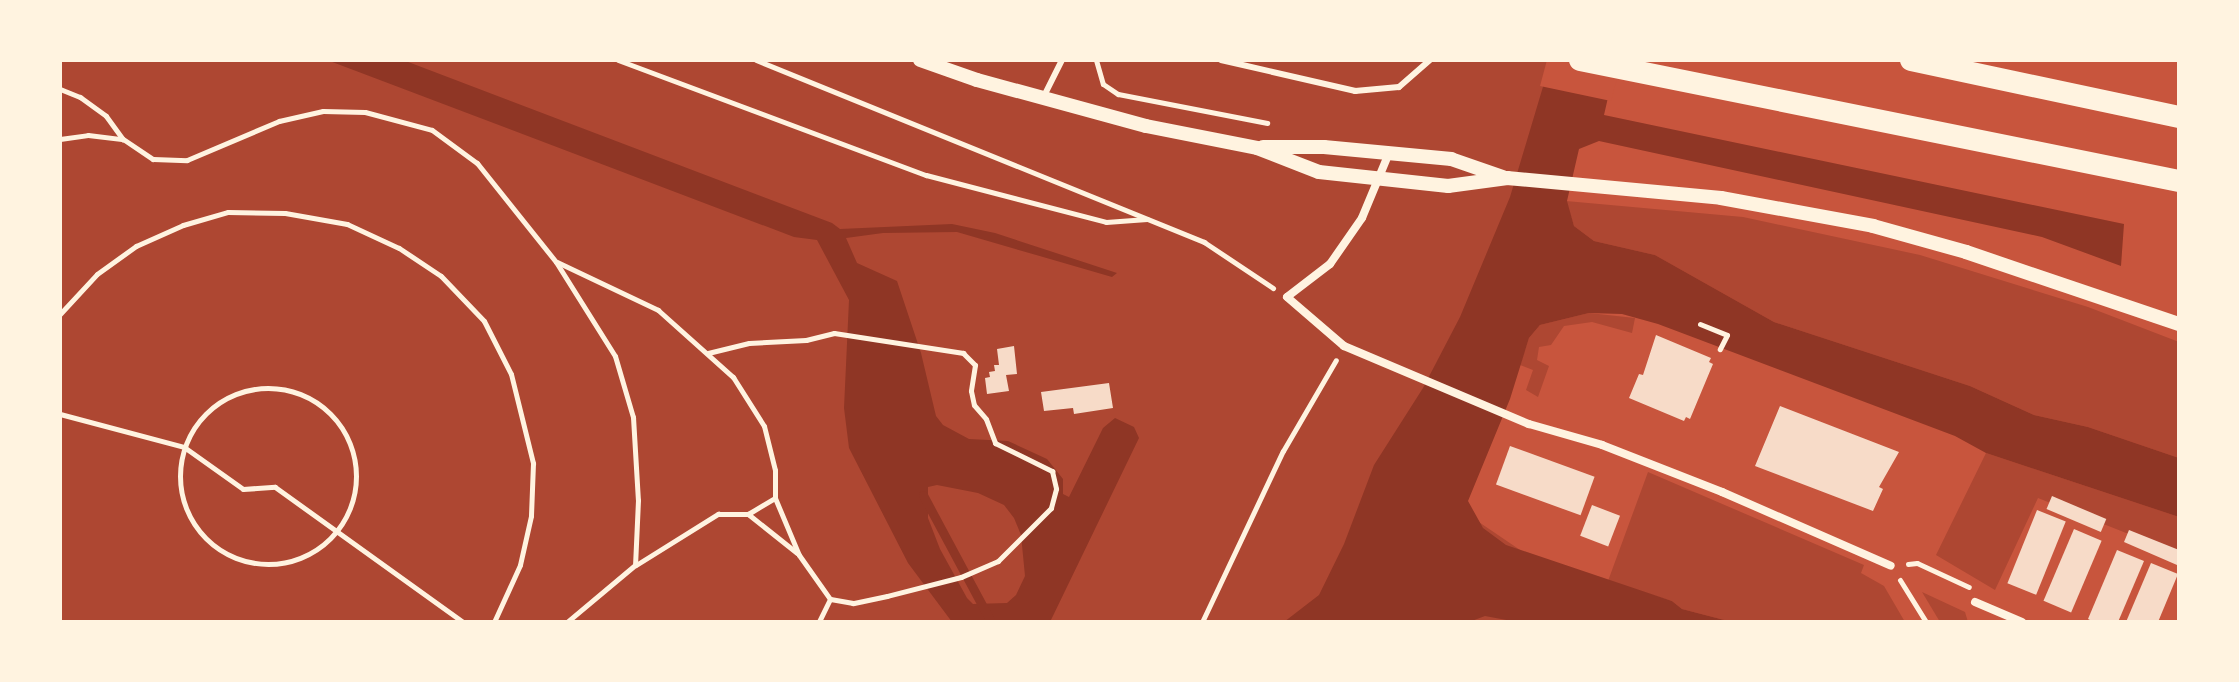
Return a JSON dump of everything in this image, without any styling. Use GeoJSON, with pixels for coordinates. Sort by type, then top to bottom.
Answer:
{"type":"FeatureCollection","features":[{"type":"Feature","properties":{"kind":"highway"},"geometry":{"type":"LineString","coordinates":[[1580,60],[2179,181]]}},
{"type":"Feature","properties":{"kind":"highway"},"geometry":{"type":"LineString","coordinates":[[1911,60],[2179,117]]}},
{"type":"Feature","properties":{"kind":"street"},"geometry":{"type":"LineString","coordinates":[[920,60],[1146,126],[1257,148],[1319,172],[1379,181],[1448,186],[1507,178]]}},
{"type":"Feature","properties":{"kind":"street"},"geometry":{"type":"LineString","coordinates":[[1257,148],[1324,147],[1451,159],[1507,178],[1721,198],[1873,226],[1966,252],[2179,324]]}},
{"type":"Feature","properties":{"kind":"street"},"geometry":{"type":"LineString","coordinates":[[1389,153],[1362,218],[1330,264],[1287,297],[1344,346],[1529,424],[1602,445],[1891,566]]}},
{"type":"Feature","properties":{"kind":"street"},"geometry":{"type":"LineString","coordinates":[[1975,602],[2022,622]]}},
{"type":"Feature","properties":{"kind":"lane"},"geometry":{"type":"LineString","coordinates":[[1043,98],[1062,60]]}},
{"type":"Feature","properties":{"kind":"lane"},"geometry":{"type":"LineString","coordinates":[[1221,60],[1355,91],[1399,87],[1430,60]]}},
{"type":"Feature","properties":{"kind":"path"},"geometry":{"type":"LineString","coordinates":[[618,60],[926,175],[1003,192],[1106,222],[1148,219]]}},
{"type":"Feature","properties":{"kind":"path"},"geometry":{"type":"LineString","coordinates":[[756,60],[1204,242],[1287,297]]}},
{"type":"Feature","properties":{"kind":"path"},"geometry":{"type":"LineString","coordinates":[[1096,60],[1103,84],[1118,94],[1272,124]]}},
{"type":"Feature","properties":{"kind":"path"},"geometry":{"type":"LineString","coordinates":[[60,89],[80,97],[106,116],[123,139],[153,159],[187,160],[279,121],[323,111],[365,112],[432,130],[477,163],[556,262],[615,356],[633,417],[638,500],[635,565]]}},
{"type":"Feature","properties":{"kind":"path"},"geometry":{"type":"LineString","coordinates":[[60,139],[88,135],[123,139]]}},
{"type":"Feature","properties":{"kind":"path"},"geometry":{"type":"LineString","coordinates":[[60,314],[97,274],[136,246],[183,225],[228,212],[285,213],[347,224],[399,248],[441,276],[484,321],[511,374],[533,463],[531,516],[523,553],[494,622]]}},
{"type":"Feature","properties":{"kind":"path"},"geometry":{"type":"LineString","coordinates":[[556,262],[658,310],[733,377],[764,426],[775,470],[775,498],[799,555],[830,599],[853,603],[961,577],[998,561],[1051,508],[1056,489],[1052,471],[1040,462],[1007,452],[995,443],[986,419],[974,405],[971,391],[975,365],[963,353],[834,333],[806,340],[749,343],[708,353]]}},
{"type":"Feature","properties":{"kind":"path"},"geometry":{"type":"LineString","coordinates":[[1700,324],[1727,335],[1720,349]]}},
{"type":"Feature","properties":{"kind":"path"},"geometry":{"type":"LineString","coordinates":[[1202,622],[1283,451],[1344,346]]}},
{"type":"Feature","properties":{"kind":"path"},"geometry":{"type":"LineString","coordinates":[[258,388],[298,392],[324,407],[348,437],[353,451],[356,486],[352,504],[339,530],[322,546],[292,561],[276,564],[232,557],[204,537],[187,512],[179,473],[184,447],[199,420],[230,396],[258,388]]}},
{"type":"Feature","properties":{"kind":"path"},"geometry":{"type":"LineString","coordinates":[[60,414],[184,447],[243,489],[275,487],[339,530],[463,622]]}},
{"type":"Feature","properties":{"kind":"path"},"geometry":{"type":"LineString","coordinates":[[567,622],[635,565],[718,514],[748,514],[775,498]]}},
{"type":"Feature","properties":{"kind":"path"},"geometry":{"type":"LineString","coordinates":[[748,514],[799,555]]}},
{"type":"Feature","properties":{"kind":"path"},"geometry":{"type":"LineString","coordinates":[[1926,622],[1891,566],[1917,563],[1970,588],[1975,602]]}},
{"type":"Feature","properties":{"kind":"path"},"geometry":{"type":"LineString","coordinates":[[819,622],[830,599]]}},
{"type":"Feature","properties":{"kind":"shaded area"},"geometry":{"type":"Polygon","coordinates":[[[60,60],[1551,60],[1520,202],[1472,329],[1467,514],[1535,560],[1699,622],[60,622],[60,60]]]}},
{"type":"Feature","properties":{"kind":"shaded area"},"geometry":{"type":"Polygon","coordinates":[[[327,60],[403,60],[832,223],[840,229],[952,224],[995,233],[1117,273],[1112,277],[957,232],[883,233],[846,238],[857,263],[897,281],[921,353],[936,416],[943,425],[969,439],[1008,441],[1047,459],[1063,479],[1063,494],[1069,497],[1103,428],[1115,418],[1134,427],[1139,438],[1050,622],[952,622],[908,563],[849,448],[844,408],[849,300],[817,240],[794,237],[327,60]],[[937,485],[928,487],[928,518],[940,549],[967,598],[973,604],[1007,603],[1016,595],[1025,576],[1021,535],[1004,505],[978,493],[937,485]]]}},
{"type":"Feature","properties":{"kind":"shaded area"},"geometry":{"type":"Polygon","coordinates":[[[1551,60],[1615,67],[1604,115],[2124,224],[2121,266],[2042,237],[1599,141],[1579,149],[1567,201],[1574,226],[1594,241],[1655,255],[1774,322],[1970,386],[2034,415],[2088,427],[2179,458],[2179,517],[1986,453],[1955,436],[1658,324],[1622,314],[1589,313],[1540,325],[1529,338],[1510,399],[1468,501],[1483,528],[1506,545],[1672,601],[1682,609],[1732,622],[1517,622],[1485,616],[1469,622],[1284,622],[1319,595],[1344,544],[1374,465],[1423,388],[1460,317],[1510,197],[1551,60]]]}},
{"type":"Feature","properties":{"kind":"shaded area"},"geometry":{"type":"Polygon","coordinates":[[[1566,201],[1743,217],[1920,255],[2088,307],[2179,342],[2179,458],[2088,427],[2034,415],[1970,386],[1774,322],[1655,255],[1594,241],[1574,226],[1566,201]]]}},
{"type":"Feature","properties":{"kind":"shaded area"},"geometry":{"type":"Polygon","coordinates":[[[1589,313],[1635,318],[1632,333],[1592,322],[1564,326],[1551,345],[1539,347],[1537,360],[1549,366],[1538,397],[1526,390],[1533,370],[1520,365],[1529,338],[1540,325],[1589,313]]]}},
{"type":"Feature","properties":{"kind":"shaded area"},"geometry":{"type":"Polygon","coordinates":[[[1986,453],[2179,517],[2179,554],[2038,498],[1995,590],[1936,555],[1986,453]]]}},
{"type":"Feature","properties":{"kind":"shaded area"},"geometry":{"type":"Polygon","coordinates":[[[1648,472],[1864,565],[1861,573],[1884,586],[1905,622],[1732,622],[1682,609],[1672,601],[1608,581],[1648,472]]]}},
{"type":"Feature","properties":{"kind":"shaded area"},"geometry":{"type":"Polygon","coordinates":[[[1922,592],[1965,612],[1968,622],[1940,622],[1922,592]]]}},
{"type":"Feature","properties":{"kind":"pier"},"geometry":{"type":"Polygon","coordinates":[[[1547,60],[1622,60],[1611,101],[1540,86],[1547,60]]]}},
{"type":"Feature","properties":{"kind":"building"},"geometry":{"type":"Polygon","coordinates":[[[1656,335],[1711,358],[1709,362],[1713,364],[1690,419],[1686,417],[1684,421],[1629,398],[1639,374],[1643,375],[1656,335]]]}},
{"type":"Feature","properties":{"kind":"building"},"geometry":{"type":"Polygon","coordinates":[[[1014,346],[1017,374],[1006,375],[1009,391],[987,394],[985,378],[990,377],[989,372],[995,371],[994,365],[999,365],[997,349],[1014,346]]]}},
{"type":"Feature","properties":{"kind":"building"},"geometry":{"type":"Polygon","coordinates":[[[1109,383],[1113,408],[1074,414],[1073,408],[1044,411],[1041,392],[1109,383]]]}},
{"type":"Feature","properties":{"kind":"building"},"geometry":{"type":"Polygon","coordinates":[[[1780,406],[1899,452],[1879,487],[1883,489],[1873,511],[1755,466],[1780,406]]]}},
{"type":"Feature","properties":{"kind":"building"},"geometry":{"type":"Polygon","coordinates":[[[1510,446],[1595,477],[1581,515],[1496,485],[1510,446]]]}},
{"type":"Feature","properties":{"kind":"building"},"geometry":{"type":"Polygon","coordinates":[[[2052,496],[2106,519],[2101,532],[2047,509],[2052,496]]]}},
{"type":"Feature","properties":{"kind":"building"},"geometry":{"type":"Polygon","coordinates":[[[1592,505],[1620,516],[1608,547],[1580,536],[1592,505]]]}},
{"type":"Feature","properties":{"kind":"building"},"geometry":{"type":"Polygon","coordinates":[[[2037,510],[2066,522],[2036,595],[2007,583],[2037,510]]]}},
{"type":"Feature","properties":{"kind":"building"},"geometry":{"type":"Polygon","coordinates":[[[2074,529],[2102,541],[2071,613],[2044,601],[2074,529]]]}},
{"type":"Feature","properties":{"kind":"building"},"geometry":{"type":"Polygon","coordinates":[[[2129,530],[2179,550],[2177,565],[2124,542],[2129,530]]]}},
{"type":"Feature","properties":{"kind":"building"},"geometry":{"type":"Polygon","coordinates":[[[2117,550],[2144,561],[2118,622],[2094,622],[2088,619],[2117,550]]]}},
{"type":"Feature","properties":{"kind":"building"},"geometry":{"type":"Polygon","coordinates":[[[2151,563],[2178,574],[2158,622],[2126,622],[2151,563]]]}},
{"type":"Feature","properties":{"kind":"waterway"},"geometry":{"type":"LineString","coordinates":[[923,495],[991,622]]}}]}
